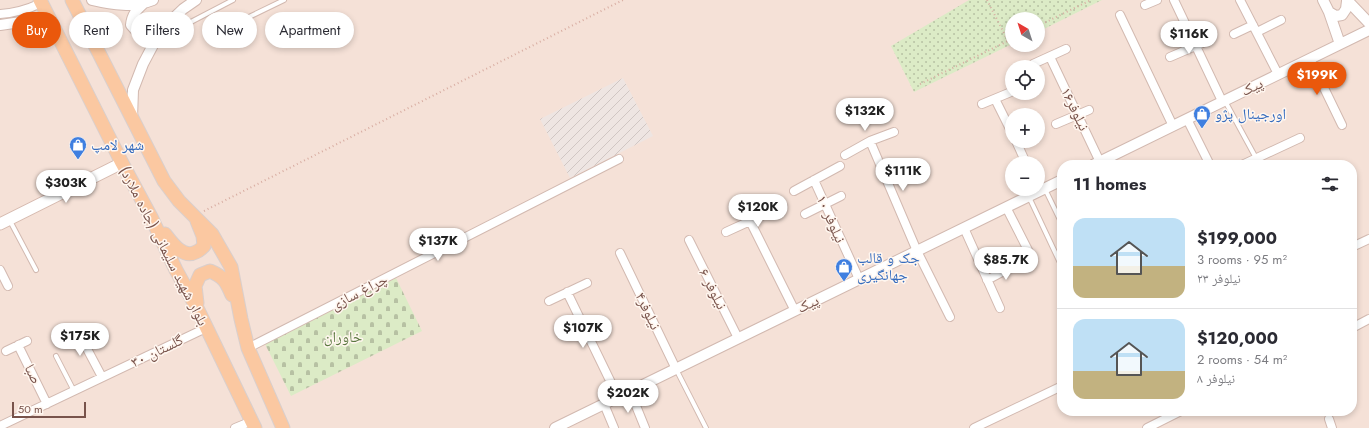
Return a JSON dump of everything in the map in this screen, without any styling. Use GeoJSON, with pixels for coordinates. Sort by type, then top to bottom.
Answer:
{"type":"FeatureCollection","features":[{"type":"Feature","properties":{"kind":"main road","name":"بلوار شهید سلیمانی (جاده ملارد)"},"geometry":{"type":"LineString","coordinates":[[72,0],[164,181],[179,201],[212,234],[231,267],[248,348],[283,428]]}},
{"type":"Feature","properties":{"kind":"main road","name":"بلوار شهید سلیمانی (جاده ملارد)"},"geometry":{"type":"LineString","coordinates":[[40,2],[45,12]]}},
{"type":"Feature","properties":{"kind":"main road","name":"بلوار شهید سلیمانی (جاده ملارد)"},"geometry":{"type":"LineString","coordinates":[[61,43],[122,163],[152,217],[176,270],[198,310],[253,424]]}},
{"type":"Feature","properties":{"kind":"main road"},"geometry":{"type":"LineString","coordinates":[[5,221],[122,163]]}},
{"type":"Feature","properties":{"kind":"main road"},"geometry":{"type":"LineString","coordinates":[[152,217],[173,245],[184,253],[196,253],[204,246],[203,236],[194,216]]}},
{"type":"Feature","properties":{"kind":"main road"},"geometry":{"type":"LineString","coordinates":[[198,310],[195,286],[200,275],[210,271],[220,275],[227,282],[241,319]]}},
{"type":"Feature","properties":{"kind":"street"},"geometry":{"type":"LineString","coordinates":[[92,0],[106,4],[127,6],[149,2]]}},
{"type":"Feature","properties":{"kind":"street"},"geometry":{"type":"LineString","coordinates":[[180,12],[196,0]]}},
{"type":"Feature","properties":{"kind":"street"},"geometry":{"type":"LineString","coordinates":[[1144,5],[1157,0]]}},
{"type":"Feature","properties":{"kind":"street"},"geometry":{"type":"LineString","coordinates":[[1174,0],[1224,101]]}},
{"type":"Feature","properties":{"kind":"street"},"geometry":{"type":"LineString","coordinates":[[1240,0],[1278,74]]}},
{"type":"Feature","properties":{"kind":"street"},"geometry":{"type":"LineString","coordinates":[[1323,0],[1329,12],[1340,44]]}},
{"type":"Feature","properties":{"kind":"street"},"geometry":{"type":"LineString","coordinates":[[1329,12],[1336,16],[1342,15],[1346,9],[1347,1]]}},
{"type":"Feature","properties":{"kind":"street"},"geometry":{"type":"LineString","coordinates":[[1347,1],[1369,23]]}},
{"type":"Feature","properties":{"kind":"street"},"geometry":{"type":"LineString","coordinates":[[0,14],[16,13],[29,9],[40,2]]}},
{"type":"Feature","properties":{"kind":"street"},"geometry":{"type":"LineString","coordinates":[[135,12],[149,2]]}},
{"type":"Feature","properties":{"kind":"street"},"geometry":{"type":"LineString","coordinates":[[1120,15],[1173,126]]}},
{"type":"Feature","properties":{"kind":"street"},"geometry":{"type":"LineString","coordinates":[[1234,34],[1255,29],[1281,20]]}},
{"type":"Feature","properties":{"kind":"street"},"geometry":{"type":"LineString","coordinates":[[0,25],[12,23]]}},
{"type":"Feature","properties":{"kind":"street","name":"پیک"},"geometry":{"type":"LineString","coordinates":[[1107,160],[1369,30]]}},
{"type":"Feature","properties":{"kind":"street"},"geometry":{"type":"LineString","coordinates":[[1170,56],[1207,41]]}},
{"type":"Feature","properties":{"kind":"street"},"geometry":{"type":"LineString","coordinates":[[132,120],[133,90],[143,64],[151,48]]}},
{"type":"Feature","properties":{"kind":"street"},"geometry":{"type":"LineString","coordinates":[[1043,60],[1066,49]]}},
{"type":"Feature","properties":{"kind":"street","name":"نیلوفر۱۶"},"geometry":{"type":"LineString","coordinates":[[1050,57],[1102,160]]}},
{"type":"Feature","properties":{"kind":"street"},"geometry":{"type":"LineString","coordinates":[[1310,59],[1342,125]]}},
{"type":"Feature","properties":{"kind":"street"},"geometry":{"type":"LineString","coordinates":[[982,104],[1005,95]]}},
{"type":"Feature","properties":{"kind":"street"},"geometry":{"type":"LineString","coordinates":[[995,99],[1005,119]]}},
{"type":"Feature","properties":{"kind":"street"},"geometry":{"type":"LineString","coordinates":[[1056,124],[1089,110]]}},
{"type":"Feature","properties":{"kind":"street"},"geometry":{"type":"LineString","coordinates":[[1187,119],[1208,160]]}},
{"type":"Feature","properties":{"kind":"street"},"geometry":{"type":"LineString","coordinates":[[845,155],[870,141],[894,132]]}},
{"type":"Feature","properties":{"kind":"street"},"geometry":{"type":"LineString","coordinates":[[1256,159],[1300,138]]}},
{"type":"Feature","properties":{"kind":"street"},"geometry":{"type":"LineString","coordinates":[[870,141],[917,251],[950,317]]}},
{"type":"Feature","properties":{"kind":"street","name":"چراغ سازی"},"geometry":{"type":"LineString","coordinates":[[248,348],[619,159]]}},
{"type":"Feature","properties":{"kind":"street"},"geometry":{"type":"LineString","coordinates":[[794,191],[840,166]]}},
{"type":"Feature","properties":{"kind":"street","name":"نیلوفر ۱۰"},"geometry":{"type":"LineString","coordinates":[[814,180],[859,279]]}},
{"type":"Feature","properties":{"kind":"street","name":"پیک"},"geometry":{"type":"LineString","coordinates":[[1045,187],[1057,182]]}},
{"type":"Feature","properties":{"kind":"street"},"geometry":{"type":"LineString","coordinates":[[805,214],[841,196]]}},
{"type":"Feature","properties":{"kind":"street","name":"پیک"},"geometry":{"type":"LineString","coordinates":[[555,428],[1029,196]]}},
{"type":"Feature","properties":{"kind":"street"},"geometry":{"type":"LineString","coordinates":[[726,232],[782,206]]}},
{"type":"Feature","properties":{"kind":"street"},"geometry":{"type":"LineString","coordinates":[[1006,207],[1030,254]]}},
{"type":"Feature","properties":{"kind":"street"},"geometry":{"type":"LineString","coordinates":[[750,221],[795,311]]}},
{"type":"Feature","properties":{"kind":"street"},"geometry":{"type":"LineString","coordinates":[[964,228],[1000,308]]}},
{"type":"Feature","properties":{"kind":"street"},"geometry":{"type":"LineString","coordinates":[[1357,245],[1369,239]]}},
{"type":"Feature","properties":{"kind":"street","name":"نیلوفر ۶"},"geometry":{"type":"LineString","coordinates":[[689,240],[738,338]]}},
{"type":"Feature","properties":{"kind":"street","name":"نیلوفر۴"},"geometry":{"type":"LineString","coordinates":[[620,253],[676,369]]}},
{"type":"Feature","properties":{"kind":"street"},"geometry":{"type":"LineString","coordinates":[[987,280],[1015,265]]}},
{"type":"Feature","properties":{"kind":"street"},"geometry":{"type":"LineString","coordinates":[[0,270],[8,286]]}},
{"type":"Feature","properties":{"kind":"street"},"geometry":{"type":"LineString","coordinates":[[548,301],[587,283]]}},
{"type":"Feature","properties":{"kind":"street"},"geometry":{"type":"LineString","coordinates":[[567,292],[618,397]]}},
{"type":"Feature","properties":{"kind":"street"},"geometry":{"type":"LineString","coordinates":[[1357,325],[1369,319]]}},
{"type":"Feature","properties":{"kind":"street"},"geometry":{"type":"LineString","coordinates":[[76,328],[102,377]]}},
{"type":"Feature","properties":{"kind":"street","name":"گلستان ۳۰"},"geometry":{"type":"LineString","coordinates":[[0,426],[206,328]]}},
{"type":"Feature","properties":{"kind":"street"},"geometry":{"type":"LineString","coordinates":[[6,351],[27,341]]}},
{"type":"Feature","properties":{"kind":"street","name":"صبا"},"geometry":{"type":"LineString","coordinates":[[18,345],[47,404]]}},
{"type":"Feature","properties":{"kind":"street"},"geometry":{"type":"LineString","coordinates":[[974,428],[1057,388]]}},
{"type":"Feature","properties":{"kind":"street"},"geometry":{"type":"LineString","coordinates":[[630,391],[645,428]]}},
{"type":"Feature","properties":{"kind":"street"},"geometry":{"type":"LineString","coordinates":[[604,404],[614,428]]}},
{"type":"Feature","properties":{"kind":"street"},"geometry":{"type":"LineString","coordinates":[[1147,428],[1171,416]]}},
{"type":"Feature","properties":{"kind":"street"},"geometry":{"type":"LineString","coordinates":[[1329,420],[1332,428]]}},
{"type":"Feature","properties":{"kind":"street"},"geometry":{"type":"LineString","coordinates":[[235,428],[253,424]]}},
{"type":"Feature","properties":{"kind":"lane"},"geometry":{"type":"LineString","coordinates":[[194,20],[233,0]]}},
{"type":"Feature","properties":{"kind":"lane"},"geometry":{"type":"LineString","coordinates":[[257,13],[284,0]]}},
{"type":"Feature","properties":{"kind":"lane"},"geometry":{"type":"LineString","coordinates":[[1224,101],[1256,159]]}},
{"type":"Feature","properties":{"kind":"lane"},"geometry":{"type":"LineString","coordinates":[[1029,196],[1057,256]]}},
{"type":"Feature","properties":{"kind":"lane"},"geometry":{"type":"LineString","coordinates":[[1045,196],[1057,216]]}},
{"type":"Feature","properties":{"kind":"lane"},"geometry":{"type":"LineString","coordinates":[[5,221],[36,270]]}},
{"type":"Feature","properties":{"kind":"lane"},"geometry":{"type":"LineString","coordinates":[[56,356],[74,391]]}},
{"type":"Feature","properties":{"kind":"lane"},"geometry":{"type":"LineString","coordinates":[[676,369],[706,428]]}},
{"type":"Feature","properties":{"kind":"path"},"geometry":{"type":"LineString","coordinates":[[194,216],[623,0]]}},
{"type":"Feature","properties":{"kind":"path"},"geometry":{"type":"LineString","coordinates":[[987,0],[1005,34]]}},
{"type":"Feature","properties":{"kind":"path"},"geometry":{"type":"LineString","coordinates":[[1045,23],[1091,0]]}},
{"type":"Feature","properties":{"kind":"path"},"geometry":{"type":"LineString","coordinates":[[920,84],[1005,42]]}},
{"type":"Feature","properties":{"kind":"shaded area"},"geometry":{"type":"Polygon","coordinates":[[[0,0],[1369,0],[1369,428],[0,428],[0,0]]]}},
{"type":"Feature","properties":{"kind":"shaded area"},"geometry":{"type":"Polygon","coordinates":[[[623,78],[653,136],[570,178],[540,119],[623,78]]]}},
{"type":"Feature","properties":{"kind":"green space"},"geometry":{"type":"Polygon","coordinates":[[[969,0],[1102,0],[1045,28],[1045,12],[1005,12],[1005,47],[914,92],[891,46],[969,0]]]}},
{"type":"Feature","properties":{"kind":"green space","name":"خاوران"},"geometry":{"type":"Polygon","coordinates":[[[396,278],[422,331],[291,396],[265,344],[396,278]]]}},
{"type":"Feature","properties":{"kind":"place","name":"اورجینال پژو"},"geometry":{"type":"Point","coordinates":[1202,129]}},
{"type":"Feature","properties":{"kind":"place","name":"شهر لامپ"},"geometry":{"type":"Point","coordinates":[78,160]}},
{"type":"Feature","properties":{"kind":"place","name":"جک و قالب جهانگیری"},"geometry":{"type":"Point","coordinates":[844,282]}}]}
